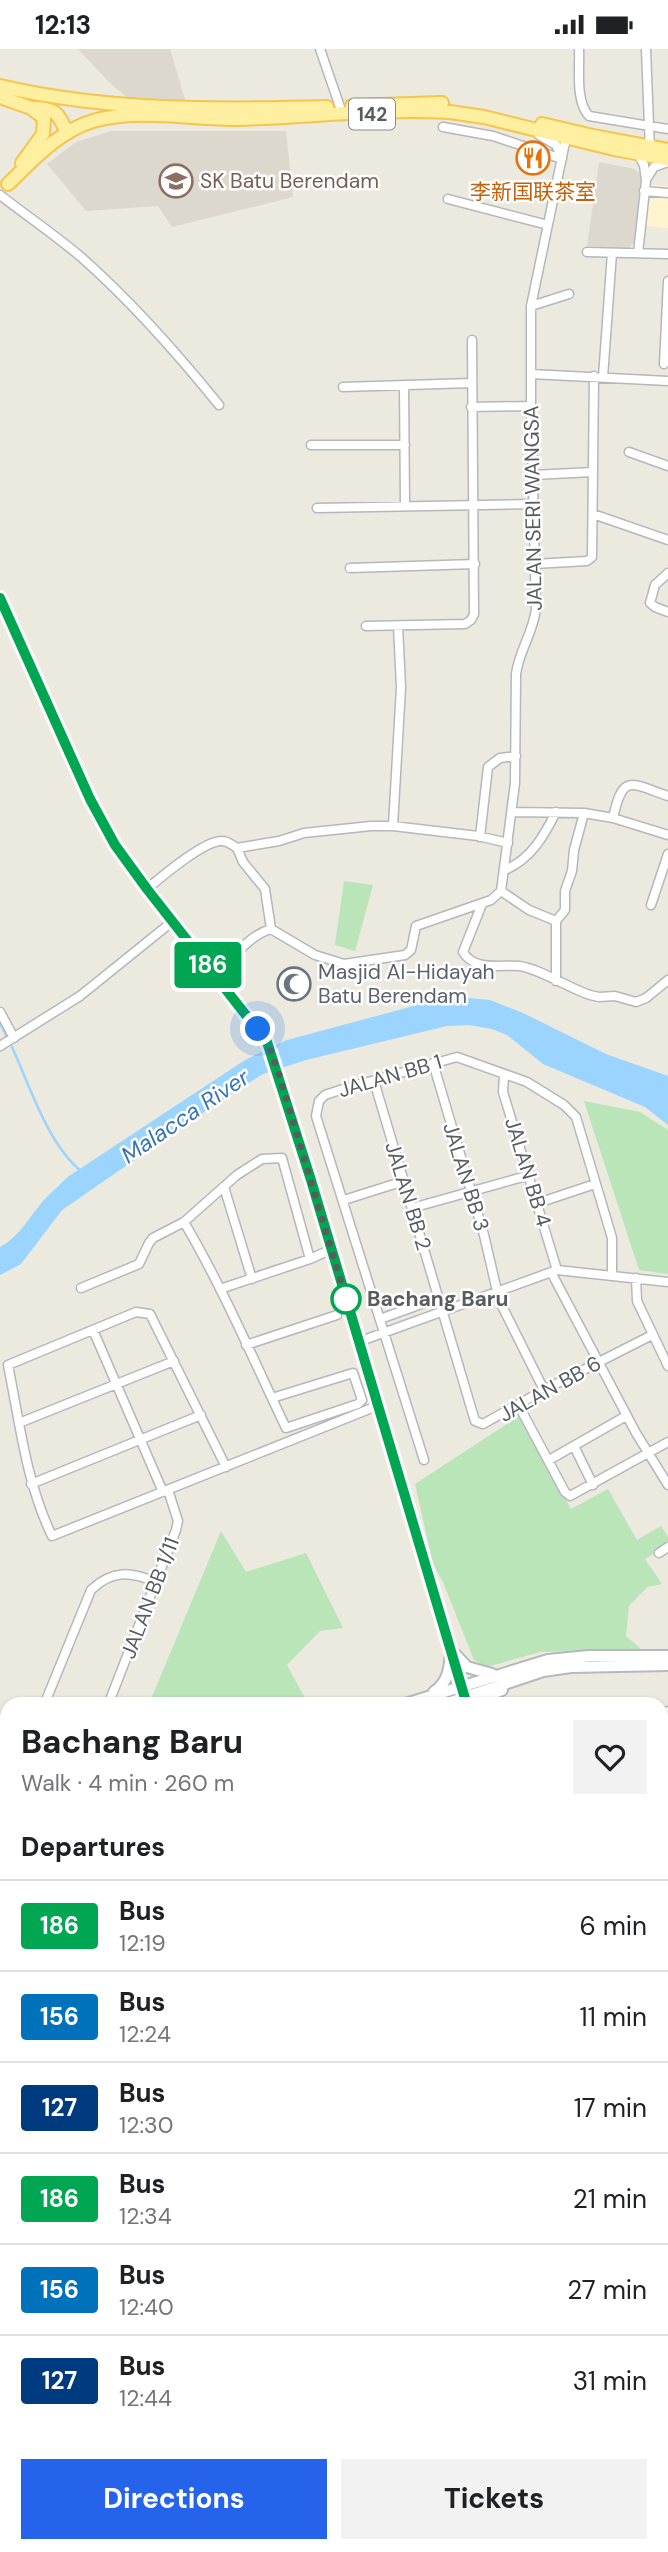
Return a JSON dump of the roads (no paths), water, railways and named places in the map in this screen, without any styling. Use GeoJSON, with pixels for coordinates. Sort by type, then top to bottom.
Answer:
{"type":"FeatureCollection","features":[{"type":"Feature","properties":{"kind":"main road","name":"142"},"geometry":{"type":"LineString","coordinates":[[0,86],[126,106],[237,110],[406,103],[457,104],[566,134],[666,157]]}},
{"type":"Feature","properties":{"kind":"main road"},"geometry":{"type":"LineString","coordinates":[[0,97],[31,108],[55,112],[67,133],[33,159],[3,191]]}},
{"type":"Feature","properties":{"kind":"main road"},"geometry":{"type":"LineString","coordinates":[[3,191],[45,127],[44,118],[31,108]]}},
{"type":"Feature","properties":{"kind":"main road","name":"142"},"geometry":{"type":"LineString","coordinates":[[67,133],[92,121],[113,117],[235,119],[434,111],[484,117],[514,126],[566,134]]}},
{"type":"Feature","properties":{"kind":"main road"},"geometry":{"type":"LineString","coordinates":[[451,1650],[460,1661],[475,1671],[492,1674],[571,1657],[668,1656]]}},
{"type":"Feature","properties":{"kind":"main road"},"geometry":{"type":"LineString","coordinates":[[423,1697],[433,1693],[444,1683],[450,1667],[451,1650]]}},
{"type":"Feature","properties":{"kind":"main road"},"geometry":{"type":"LineString","coordinates":[[445,1697],[465,1695],[529,1675],[571,1667],[668,1665]]}},
{"type":"Feature","properties":{"kind":"main road"},"geometry":{"type":"LineString","coordinates":[[465,1695],[504,1672]]}},
{"type":"Feature","properties":{"kind":"main road"},"geometry":{"type":"LineString","coordinates":[[487,1697],[529,1675]]}},
{"type":"Feature","properties":{"kind":"street"},"geometry":{"type":"LineString","coordinates":[[320,49],[340,107]]}},
{"type":"Feature","properties":{"kind":"street"},"geometry":{"type":"LineString","coordinates":[[579,49],[581,102],[589,116],[668,128]]}},
{"type":"Feature","properties":{"kind":"street"},"geometry":{"type":"LineString","coordinates":[[638,253],[646,181],[644,151],[650,126],[646,49]]}},
{"type":"Feature","properties":{"kind":"street"},"geometry":{"type":"LineString","coordinates":[[480,133],[484,117]]}},
{"type":"Feature","properties":{"kind":"street"},"geometry":{"type":"LineString","coordinates":[[514,126],[552,141],[562,159]]}},
{"type":"Feature","properties":{"kind":"street"},"geometry":{"type":"LineString","coordinates":[[443,127],[480,133],[562,159]]}},
{"type":"Feature","properties":{"kind":"street","name":"JALAN SERI WANGSA"},"geometry":{"type":"LineString","coordinates":[[501,891],[513,812],[517,664],[534,624],[536,609],[531,306],[566,134]]}},
{"type":"Feature","properties":{"kind":"street"},"geometry":{"type":"LineString","coordinates":[[646,181],[654,167],[666,157]]}},
{"type":"Feature","properties":{"kind":"street"},"geometry":{"type":"LineString","coordinates":[[3,191],[113,287],[184,361],[219,405]]}},
{"type":"Feature","properties":{"kind":"street"},"geometry":{"type":"LineString","coordinates":[[644,191],[668,193]]}},
{"type":"Feature","properties":{"kind":"street"},"geometry":{"type":"LineString","coordinates":[[448,199],[548,225]]}},
{"type":"Feature","properties":{"kind":"street"},"geometry":{"type":"LineString","coordinates":[[587,252],[668,254]]}},
{"type":"Feature","properties":{"kind":"street"},"geometry":{"type":"LineString","coordinates":[[534,563],[590,560],[593,552],[593,472],[598,376],[612,253]]}},
{"type":"Feature","properties":{"kind":"street"},"geometry":{"type":"LineString","coordinates":[[664,364],[668,281]]}},
{"type":"Feature","properties":{"kind":"street"},"geometry":{"type":"LineString","coordinates":[[531,306],[569,294]]}},
{"type":"Feature","properties":{"kind":"street"},"geometry":{"type":"LineString","coordinates":[[366,626],[457,624],[471,620],[474,614],[472,340]]}},
{"type":"Feature","properties":{"kind":"street"},"geometry":{"type":"LineString","coordinates":[[531,374],[668,381]]}},
{"type":"Feature","properties":{"kind":"street"},"geometry":{"type":"LineString","coordinates":[[343,387],[471,383]]}},
{"type":"Feature","properties":{"kind":"street"},"geometry":{"type":"LineString","coordinates":[[404,385],[405,505]]}},
{"type":"Feature","properties":{"kind":"street"},"geometry":{"type":"LineString","coordinates":[[471,407],[531,406]]}},
{"type":"Feature","properties":{"kind":"street"},"geometry":{"type":"LineString","coordinates":[[312,445],[405,445]]}},
{"type":"Feature","properties":{"kind":"street"},"geometry":{"type":"LineString","coordinates":[[629,452],[668,466]]}},
{"type":"Feature","properties":{"kind":"street"},"geometry":{"type":"LineString","coordinates":[[533,475],[593,472]]}},
{"type":"Feature","properties":{"kind":"street"},"geometry":{"type":"LineString","coordinates":[[317,508],[533,504]]}},
{"type":"Feature","properties":{"kind":"street"},"geometry":{"type":"LineString","coordinates":[[593,514],[668,540]]}},
{"type":"Feature","properties":{"kind":"street"},"geometry":{"type":"LineString","coordinates":[[349,568],[475,564]]}},
{"type":"Feature","properties":{"kind":"street"},"geometry":{"type":"LineString","coordinates":[[668,573],[657,581],[650,599],[652,605],[668,612]]}},
{"type":"Feature","properties":{"kind":"street"},"geometry":{"type":"LineString","coordinates":[[0,598],[102,822],[147,889],[267,1042],[332,1249],[465,1695]]}},
{"type":"Feature","properties":{"kind":"street"},"geometry":{"type":"LineString","coordinates":[[393,826],[401,687],[398,626]]}},
{"type":"Feature","properties":{"kind":"street"},"geometry":{"type":"LineString","coordinates":[[480,837],[488,767],[500,758],[516,756]]}},
{"type":"Feature","properties":{"kind":"street"},"geometry":{"type":"LineString","coordinates":[[613,818],[618,793],[623,787],[639,786],[668,796]]}},
{"type":"Feature","properties":{"kind":"street"},"geometry":{"type":"LineString","coordinates":[[513,812],[584,813],[613,818],[668,835]]}},
{"type":"Feature","properties":{"kind":"street"},"geometry":{"type":"LineString","coordinates":[[505,870],[515,866],[531,852],[556,812]]}},
{"type":"Feature","properties":{"kind":"street"},"geometry":{"type":"LineString","coordinates":[[556,981],[556,921],[565,910],[565,891],[584,813]]}},
{"type":"Feature","properties":{"kind":"street"},"geometry":{"type":"LineString","coordinates":[[237,848],[331,828],[393,826],[508,843]]}},
{"type":"Feature","properties":{"kind":"street"},"geometry":{"type":"LineString","coordinates":[[147,889],[175,866],[209,845],[225,841],[237,848],[243,862],[265,889],[271,929]]}},
{"type":"Feature","properties":{"kind":"street"},"geometry":{"type":"LineString","coordinates":[[651,905],[668,854]]}},
{"type":"Feature","properties":{"kind":"street"},"geometry":{"type":"LineString","coordinates":[[215,975],[253,939],[271,929],[315,955],[348,965],[408,954],[416,926],[482,904],[501,891],[529,910],[556,921]]}},
{"type":"Feature","properties":{"kind":"street"},"geometry":{"type":"LineString","coordinates":[[482,904],[463,952],[466,957],[480,964],[497,968],[522,966],[590,995],[615,996],[636,1002],[668,980]]}},
{"type":"Feature","properties":{"kind":"street"},"geometry":{"type":"LineString","coordinates":[[0,1046],[80,996],[173,921]]}},
{"type":"Feature","properties":{"kind":"street"},"geometry":{"type":"LineString","coordinates":[[0,1012],[14,1038]]}},
{"type":"Feature","properties":{"kind":"street","name":"JALAN BB 1"},"geometry":{"type":"LineString","coordinates":[[424,1460],[316,1116],[319,1101],[325,1095],[457,1057],[527,1081],[564,1105],[576,1117],[612,1238],[612,1276]]}},
{"type":"Feature","properties":{"kind":"street","name":"JALAN BB 3"},"geometry":{"type":"LineString","coordinates":[[433,1063],[471,1192],[496,1292],[544,1390]]}},
{"type":"Feature","properties":{"kind":"street","name":"JALAN BB 4"},"geometry":{"type":"LineString","coordinates":[[504,1074],[503,1091],[538,1203],[554,1271],[597,1362],[668,1485]]}},
{"type":"Feature","properties":{"kind":"street","name":"JALAN BB 2"},"geometry":{"type":"LineString","coordinates":[[373,1081],[442,1312]]}},
{"type":"Feature","properties":{"kind":"street"},"geometry":{"type":"LineString","coordinates":[[81,1288],[139,1264],[149,1243],[184,1222],[237,1175],[262,1159],[282,1158],[310,1259]]}},
{"type":"Feature","properties":{"kind":"street"},"geometry":{"type":"LineString","coordinates":[[412,1208],[530,1175]]}},
{"type":"Feature","properties":{"kind":"street"},"geometry":{"type":"LineString","coordinates":[[344,1200],[404,1181]]}},
{"type":"Feature","properties":{"kind":"street"},"geometry":{"type":"LineString","coordinates":[[538,1203],[595,1184]]}},
{"type":"Feature","properties":{"kind":"street"},"geometry":{"type":"LineString","coordinates":[[224,1187],[252,1279]]}},
{"type":"Feature","properties":{"kind":"street"},"geometry":{"type":"LineString","coordinates":[[184,1222],[220,1289],[286,1428],[360,1403],[362,1400],[353,1373],[272,1398]]}},
{"type":"Feature","properties":{"kind":"street"},"geometry":{"type":"LineString","coordinates":[[220,1289],[332,1249]]}},
{"type":"Feature","properties":{"kind":"street"},"geometry":{"type":"LineString","coordinates":[[358,1342],[554,1271],[668,1282]]}},
{"type":"Feature","properties":{"kind":"street"},"geometry":{"type":"LineString","coordinates":[[636,1278],[637,1301],[668,1366]]}},
{"type":"Feature","properties":{"kind":"street"},"geometry":{"type":"LineString","coordinates":[[380,1319],[438,1298]]}},
{"type":"Feature","properties":{"kind":"street"},"geometry":{"type":"LineString","coordinates":[[226,1467],[150,1314],[136,1312],[8,1365],[25,1462],[52,1537],[165,1491],[226,1467],[377,1406]]}},
{"type":"Feature","properties":{"kind":"street","name":"JALAN BB 6"},"geometry":{"type":"LineString","coordinates":[[442,1312],[475,1421],[483,1425],[544,1390],[652,1335]]}},
{"type":"Feature","properties":{"kind":"street"},"geometry":{"type":"LineString","coordinates":[[246,1345],[337,1315]]}},
{"type":"Feature","properties":{"kind":"street","name":"JALAN BB 1/11"},"geometry":{"type":"LineString","coordinates":[[93,1330],[139,1440],[178,1521],[111,1697]]}},
{"type":"Feature","properties":{"kind":"street"},"geometry":{"type":"LineString","coordinates":[[19,1423],[174,1360]]}},
{"type":"Feature","properties":{"kind":"street"},"geometry":{"type":"LineString","coordinates":[[519,1406],[567,1494],[573,1496],[668,1442]]}},
{"type":"Feature","properties":{"kind":"street"},"geometry":{"type":"LineString","coordinates":[[31,1484],[201,1415]]}},
{"type":"Feature","properties":{"kind":"street"},"geometry":{"type":"LineString","coordinates":[[549,1460],[626,1416]]}},
{"type":"Feature","properties":{"kind":"street"},"geometry":{"type":"LineString","coordinates":[[574,1446],[593,1485]]}},
{"type":"Feature","properties":{"kind":"street"},"geometry":{"type":"LineString","coordinates":[[659,1553],[668,1547]]}},
{"type":"Feature","properties":{"kind":"street"},"geometry":{"type":"LineString","coordinates":[[47,1697],[91,1590],[106,1579],[121,1574],[130,1573],[156,1582]]}},
{"type":"Feature","properties":{"kind":"water","name":"Malacca River"},"geometry":{"type":"Polygon","coordinates":[[[457,997],[490,1000],[523,1013],[606,1054],[668,1076],[668,1125],[645,1107],[543,1064],[507,1035],[469,1025],[447,1026],[306,1060],[263,1074],[62,1210],[21,1264],[0,1275],[0,1247],[14,1237],[45,1199],[69,1176],[245,1060],[287,1040],[457,997]]]}},
{"type":"Feature","properties":{"kind":"waterway"},"geometry":{"type":"LineString","coordinates":[[0,1023],[8,1039]]}},
{"type":"Feature","properties":{"kind":"waterway"},"geometry":{"type":"LineString","coordinates":[[12,1047],[50,1131],[59,1147],[82,1172]]}},
{"type":"Feature","properties":{"kind":"place","name":"李新国联茶室"},"geometry":{"type":"Point","coordinates":[533,158]}},
{"type":"Feature","properties":{"kind":"place","name":"SK Batu Berendam"},"geometry":{"type":"Point","coordinates":[176,181]}},
{"type":"Feature","properties":{"kind":"place","name":"Masjid Al-Hidayah Batu Berendam"},"geometry":{"type":"Point","coordinates":[294,984]}},
{"type":"Feature","properties":{"kind":"place","name":"Bachang Baru"},"geometry":{"type":"Point","coordinates":[346,1299]}}]}
